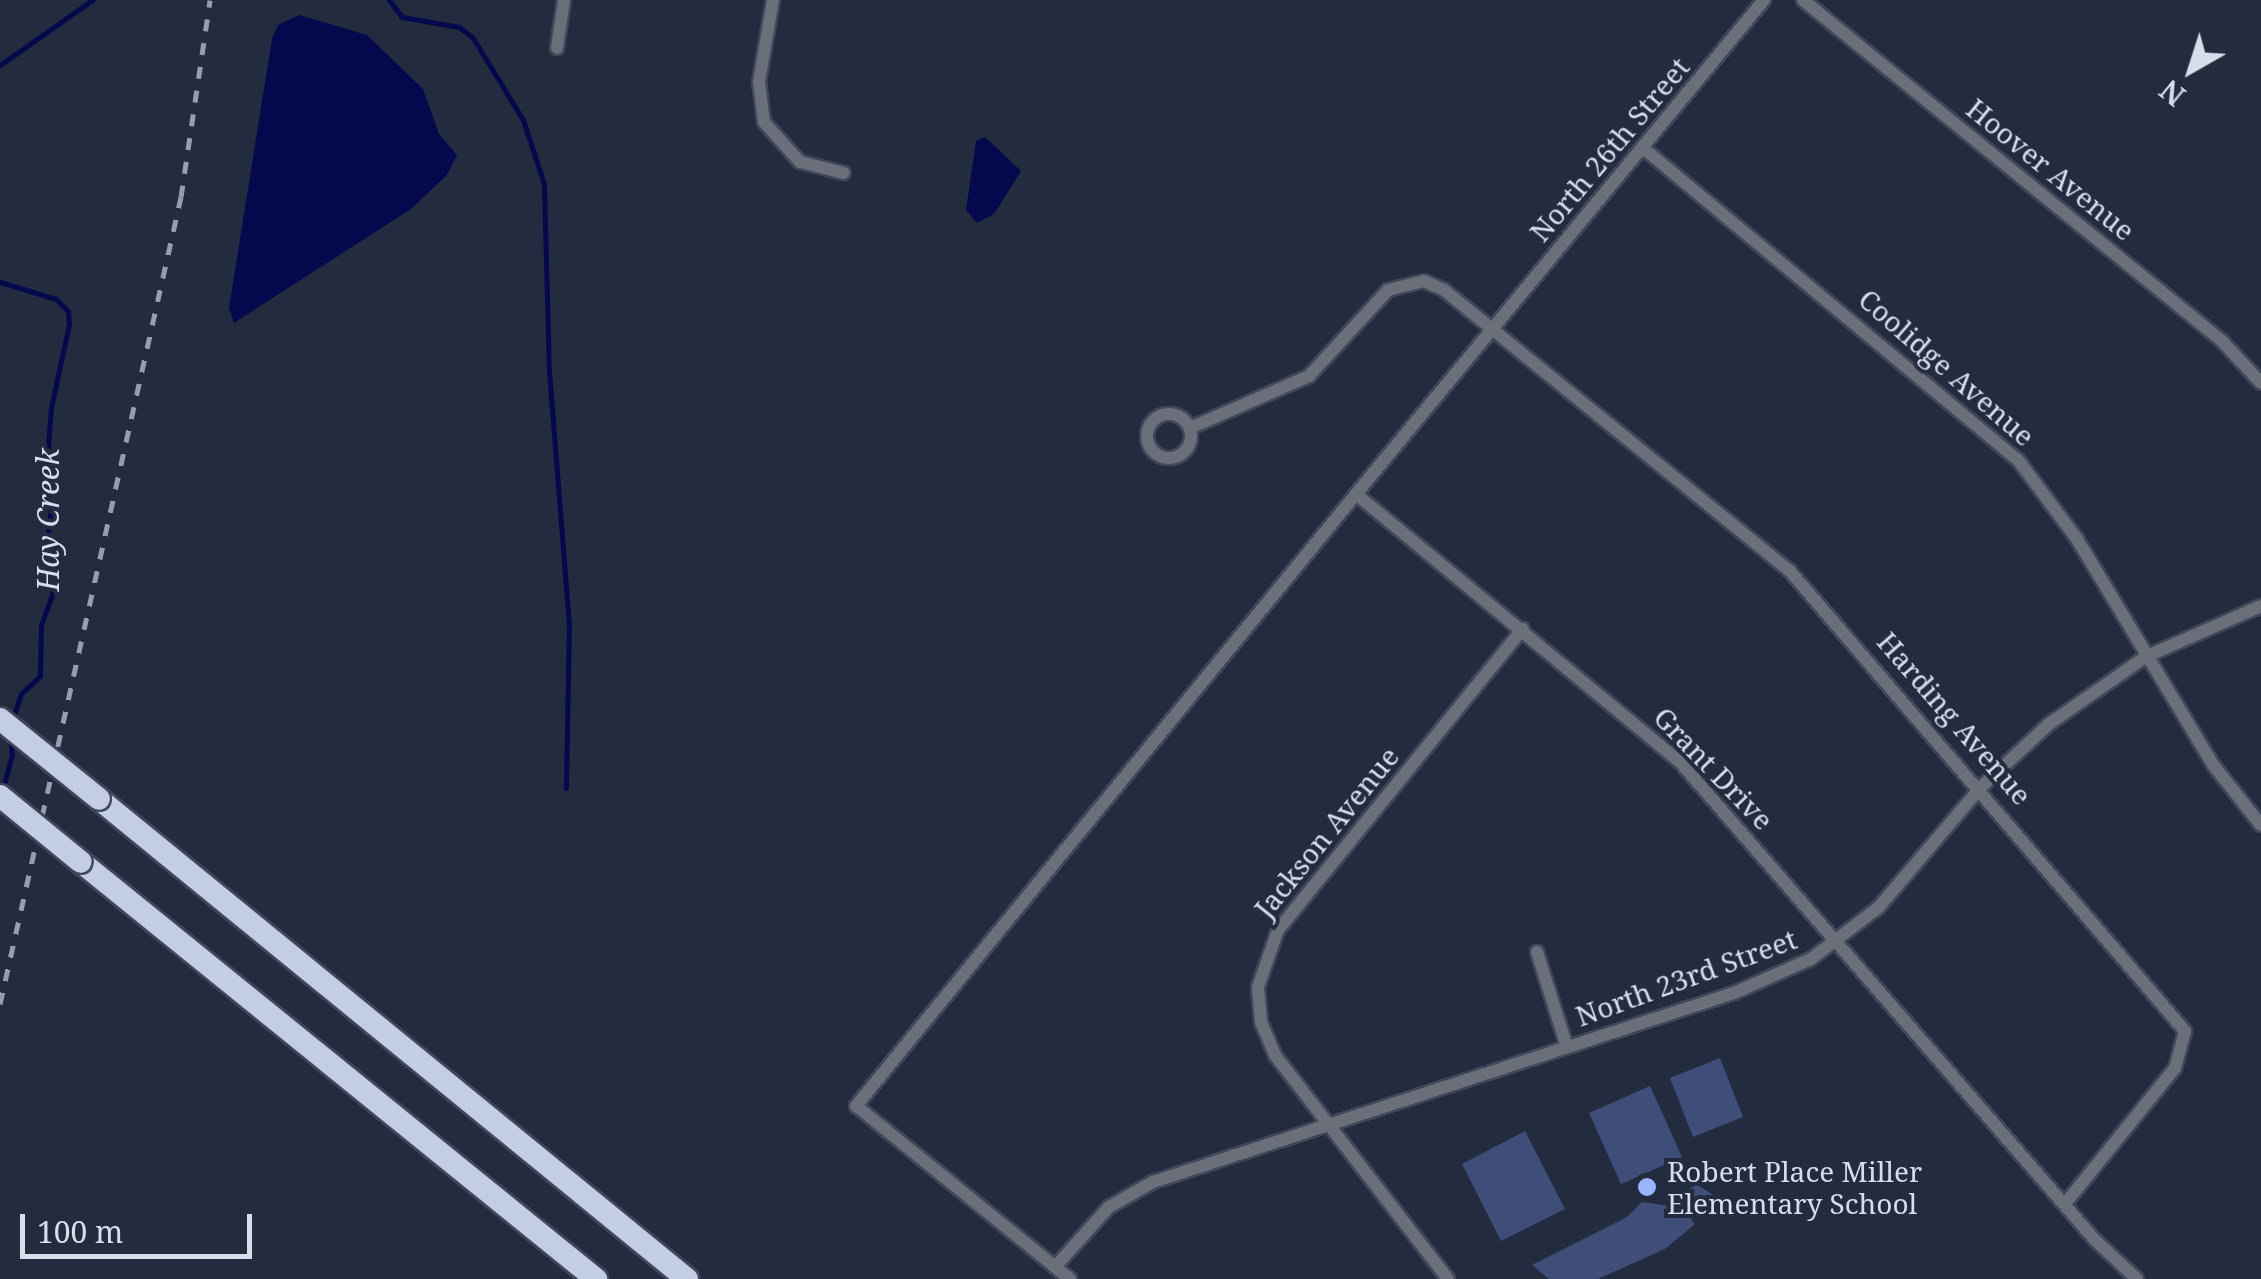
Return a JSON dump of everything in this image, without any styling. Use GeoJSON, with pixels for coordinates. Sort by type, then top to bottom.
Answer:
{"type":"FeatureCollection","features":[{"type":"Feature","properties":{"kind":"highway"},"geometry":{"type":"LineString","coordinates":[[0,719],[687,1279]]}},
{"type":"Feature","properties":{"kind":"highway"},"geometry":{"type":"LineString","coordinates":[[0,796],[596,1279]]}},
{"type":"Feature","properties":{"kind":"street"},"geometry":{"type":"LineString","coordinates":[[557,48],[564,0]]}},
{"type":"Feature","properties":{"kind":"street"},"geometry":{"type":"LineString","coordinates":[[773,0],[759,82],[764,122],[800,162],[844,173]]}},
{"type":"Feature","properties":{"kind":"street","name":"North 26th Street"},"geometry":{"type":"LineString","coordinates":[[1493,329],[1764,0]]}},
{"type":"Feature","properties":{"kind":"street","name":"Hoover Avenue"},"geometry":{"type":"LineString","coordinates":[[1804,0],[2222,341],[2261,383]]}},
{"type":"Feature","properties":{"kind":"street","name":"Coolidge Avenue"},"geometry":{"type":"LineString","coordinates":[[1642,148],[2018,460],[2068,526],[2214,766],[2261,826]]}},
{"type":"Feature","properties":{"kind":"street","name":"Harding Avenue"},"geometry":{"type":"LineString","coordinates":[[1190,428],[1310,376],[1399,283],[1435,285],[1808,588],[2185,1031],[2181,1060],[2065,1204]]}},
{"type":"Feature","properties":{"kind":"street"},"geometry":{"type":"LineString","coordinates":[[1070,1279],[856,1106],[1493,329]]}},
{"type":"Feature","properties":{"kind":"street","name":"Grant Drive"},"geometry":{"type":"LineString","coordinates":[[1356,494],[1680,762],[2065,1204],[2137,1279]]}},
{"type":"Feature","properties":{"kind":"street","name":"North 23rd Street"},"geometry":{"type":"LineString","coordinates":[[1055,1267],[1097,1218],[1138,1189],[1763,982],[1838,942],[1891,895],[1981,787],[2049,724],[2147,656],[2261,606]]}},
{"type":"Feature","properties":{"kind":"street","name":"Jackson Avenue"},"geometry":{"type":"LineString","coordinates":[[1448,1279],[1275,1055],[1261,1022],[1258,987],[1268,948],[1523,629]]}},
{"type":"Feature","properties":{"kind":"street"},"geometry":{"type":"LineString","coordinates":[[1538,952],[1567,1047]]}},
{"type":"Feature","properties":{"kind":"shaded area"},"geometry":{"type":"Polygon","coordinates":[[[299,15],[367,35],[423,89],[439,134],[457,155],[447,175],[411,209],[234,323],[229,308],[272,39],[278,25],[299,15]]]}},
{"type":"Feature","properties":{"kind":"shaded area"},"geometry":{"type":"Polygon","coordinates":[[[985,137],[1021,171],[994,214],[977,223],[966,210],[976,141],[985,137]]]}},
{"type":"Feature","properties":{"kind":"shaded area"},"geometry":{"type":"Polygon","coordinates":[[[1720,1058],[1743,1117],[1693,1137],[1670,1078],[1720,1058]]]}},
{"type":"Feature","properties":{"kind":"shaded area"},"geometry":{"type":"Polygon","coordinates":[[[1650,1086],[1682,1157],[1621,1184],[1589,1113],[1650,1086]]]}},
{"type":"Feature","properties":{"kind":"shaded area"},"geometry":{"type":"Polygon","coordinates":[[[1525,1131],[1565,1209],[1501,1241],[1462,1164],[1525,1131]]]}},
{"type":"Feature","properties":{"kind":"shaded area"},"geometry":{"type":"Polygon","coordinates":[[[1696,1184],[1712,1194],[1691,1219],[1695,1224],[1665,1249],[1598,1279],[1549,1279],[1532,1265],[1627,1217],[1642,1202],[1670,1206],[1696,1184]]]}},
{"type":"Feature","properties":{"kind":"waterway","name":"Hay Creek"},"geometry":{"type":"LineString","coordinates":[[0,65],[92,0]]}},
{"type":"Feature","properties":{"kind":"waterway"},"geometry":{"type":"LineString","coordinates":[[389,0],[402,17],[459,27],[473,38],[523,120],[544,184],[549,371],[569,625],[566,788]]}},
{"type":"Feature","properties":{"kind":"waterway","name":"Hay Creek"},"geometry":{"type":"LineString","coordinates":[[0,282],[56,299],[68,311],[69,324],[51,408],[45,482],[51,508],[43,570],[53,592],[41,625],[40,676],[21,694],[12,720]]}},
{"type":"Feature","properties":{"kind":"waterway","name":"Hay Creek"},"geometry":{"type":"LineString","coordinates":[[3,788],[12,755],[10,736]]}},
{"type":"Feature","properties":{"kind":"railway"},"geometry":{"type":"LineString","coordinates":[[0,1004],[181,197],[210,0]]}},
{"type":"Feature","properties":{"kind":"place","name":"Robert Place Miller Elementary School"},"geometry":{"type":"Point","coordinates":[1647,1187]}}]}
